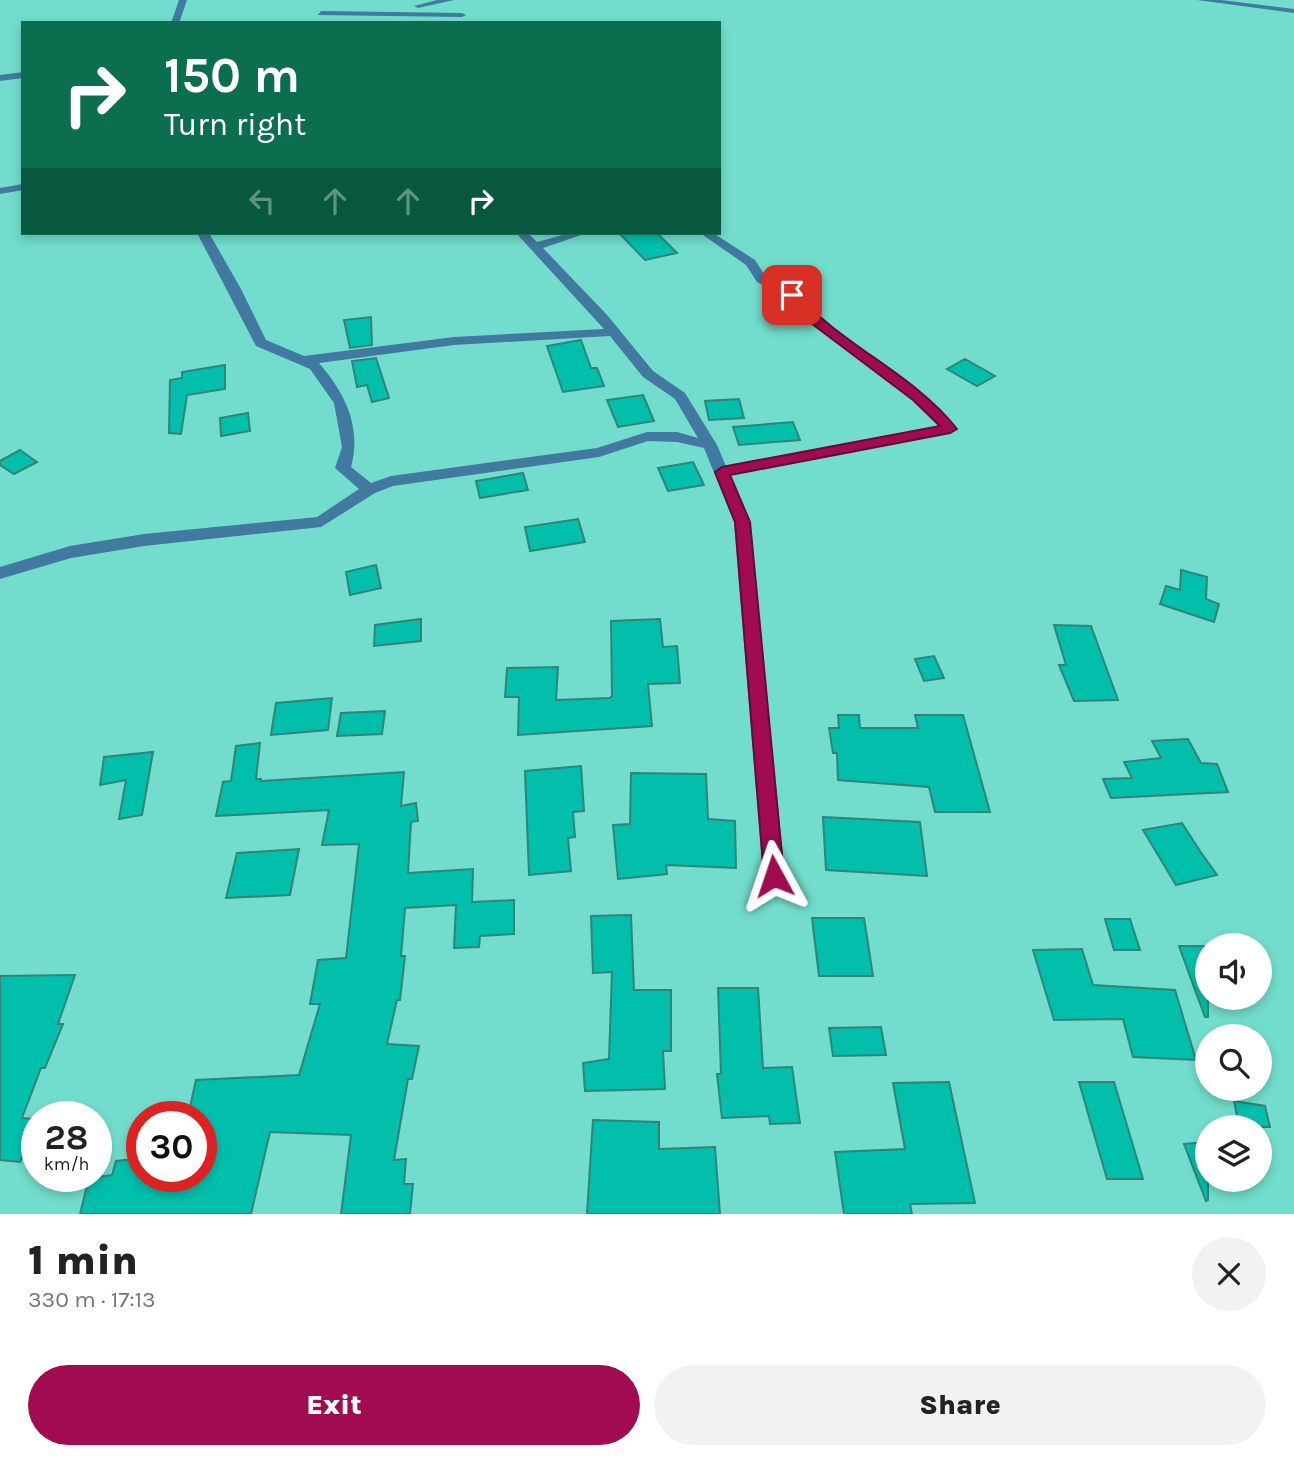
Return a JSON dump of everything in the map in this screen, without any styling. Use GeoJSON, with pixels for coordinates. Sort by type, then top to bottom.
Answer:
{"type":"FeatureCollection","features":[{"type":"Feature","properties":{"kind":"street"},"geometry":{"type":"LineString","coordinates":[[176,21],[183,0]]}},
{"type":"Feature","properties":{"kind":"street"},"geometry":{"type":"LineString","coordinates":[[314,0],[325,10],[318,16],[323,21]]}},
{"type":"Feature","properties":{"kind":"street"},"geometry":{"type":"LineString","coordinates":[[336,21],[450,0]]}},
{"type":"Feature","properties":{"kind":"street"},"geometry":{"type":"LineString","coordinates":[[1200,0],[1294,11]]}},
{"type":"Feature","properties":{"kind":"street"},"geometry":{"type":"LineString","coordinates":[[321,13],[463,15]]}},
{"type":"Feature","properties":{"kind":"street"},"geometry":{"type":"LineString","coordinates":[[0,78],[21,75]]}},
{"type":"Feature","properties":{"kind":"street"},"geometry":{"type":"LineString","coordinates":[[0,191],[21,187]]}},
{"type":"Feature","properties":{"kind":"street"},"geometry":{"type":"LineString","coordinates":[[204,235],[235,289],[261,343],[315,366],[341,403],[349,447],[343,468],[369,489]]}},
{"type":"Feature","properties":{"kind":"street"},"geometry":{"type":"LineString","coordinates":[[524,235],[614,332],[648,374],[680,396],[710,444],[742,522],[774,876]]}},
{"type":"Feature","properties":{"kind":"street"},"geometry":{"type":"LineString","coordinates":[[536,247],[575,235]]}},
{"type":"Feature","properties":{"kind":"street"},"geometry":{"type":"LineString","coordinates":[[709,235],[751,263],[761,279],[792,295],[811,317],[918,397],[950,429],[722,472]]}},
{"type":"Feature","properties":{"kind":"street"},"geometry":{"type":"LineString","coordinates":[[301,361],[454,341],[614,332]]}},
{"type":"Feature","properties":{"kind":"street"},"geometry":{"type":"LineString","coordinates":[[0,573],[70,552],[144,540],[321,522],[369,489],[391,481],[599,452],[648,436],[677,437],[710,444]]}},
{"type":"Feature","properties":{"kind":"building"},"geometry":{"type":"Polygon","coordinates":[[[621,235],[659,235],[677,253],[645,260],[621,235]]]}},
{"type":"Feature","properties":{"kind":"building"},"geometry":{"type":"Polygon","coordinates":[[[371,317],[372,345],[350,348],[344,320],[371,317]]]}},
{"type":"Feature","properties":{"kind":"building"},"geometry":{"type":"Polygon","coordinates":[[[581,340],[591,368],[597,368],[604,386],[563,392],[547,346],[581,340]]]}},
{"type":"Feature","properties":{"kind":"building"},"geometry":{"type":"Polygon","coordinates":[[[376,358],[389,398],[372,402],[367,385],[357,387],[352,361],[376,358]]]}},
{"type":"Feature","properties":{"kind":"building"},"geometry":{"type":"Polygon","coordinates":[[[965,359],[995,376],[977,386],[947,369],[965,359]]]}},
{"type":"Feature","properties":{"kind":"building"},"geometry":{"type":"Polygon","coordinates":[[[225,365],[225,389],[187,395],[181,434],[169,433],[170,380],[182,378],[182,372],[225,365]]]}},
{"type":"Feature","properties":{"kind":"building"},"geometry":{"type":"Polygon","coordinates":[[[643,395],[654,421],[618,427],[607,400],[643,395]]]}},
{"type":"Feature","properties":{"kind":"building"},"geometry":{"type":"Polygon","coordinates":[[[739,399],[744,418],[709,420],[705,401],[739,399]]]}},
{"type":"Feature","properties":{"kind":"building"},"geometry":{"type":"Polygon","coordinates":[[[248,413],[250,431],[221,436],[220,418],[248,413]]]}},
{"type":"Feature","properties":{"kind":"building"},"geometry":{"type":"Polygon","coordinates":[[[793,422],[800,440],[739,445],[733,427],[793,422]]]}},
{"type":"Feature","properties":{"kind":"building"},"geometry":{"type":"Polygon","coordinates":[[[20,450],[37,462],[14,474],[0,465],[0,461],[20,450]]]}},
{"type":"Feature","properties":{"kind":"building"},"geometry":{"type":"Polygon","coordinates":[[[693,462],[704,485],[668,491],[658,468],[693,462]]]}},
{"type":"Feature","properties":{"kind":"building"},"geometry":{"type":"Polygon","coordinates":[[[523,473],[528,490],[480,498],[476,481],[523,473]]]}},
{"type":"Feature","properties":{"kind":"building"},"geometry":{"type":"Polygon","coordinates":[[[578,519],[585,542],[530,551],[525,527],[578,519]]]}},
{"type":"Feature","properties":{"kind":"building"},"geometry":{"type":"Polygon","coordinates":[[[376,565],[381,588],[350,595],[346,572],[376,565]]]}},
{"type":"Feature","properties":{"kind":"building"},"geometry":{"type":"Polygon","coordinates":[[[1181,570],[1207,577],[1206,599],[1219,604],[1214,622],[1160,604],[1166,586],[1180,590],[1181,570]]]}},
{"type":"Feature","properties":{"kind":"building"},"geometry":{"type":"Polygon","coordinates":[[[421,619],[421,641],[374,646],[375,625],[421,619]]]}},
{"type":"Feature","properties":{"kind":"building"},"geometry":{"type":"Polygon","coordinates":[[[660,619],[663,647],[677,646],[680,683],[648,684],[652,726],[518,735],[519,697],[505,697],[507,668],[558,667],[556,700],[610,698],[611,621],[660,619]]]}},
{"type":"Feature","properties":{"kind":"building"},"geometry":{"type":"Polygon","coordinates":[[[1054,625],[1091,626],[1118,700],[1074,701],[1059,665],[1066,665],[1054,625]]]}},
{"type":"Feature","properties":{"kind":"building"},"geometry":{"type":"Polygon","coordinates":[[[934,656],[944,678],[924,681],[915,659],[934,656]]]}},
{"type":"Feature","properties":{"kind":"building"},"geometry":{"type":"Polygon","coordinates":[[[332,698],[328,730],[271,735],[276,703],[332,698]]]}},
{"type":"Feature","properties":{"kind":"building"},"geometry":{"type":"Polygon","coordinates":[[[385,711],[382,734],[337,736],[341,713],[385,711]]]}},
{"type":"Feature","properties":{"kind":"building"},"geometry":{"type":"Polygon","coordinates":[[[838,715],[859,715],[860,728],[918,728],[915,715],[963,715],[990,812],[935,812],[929,787],[838,780],[837,753],[833,753],[829,728],[839,728],[838,715]]]}},
{"type":"Feature","properties":{"kind":"building"},"geometry":{"type":"Polygon","coordinates":[[[1188,739],[1201,763],[1217,764],[1228,792],[1111,798],[1103,779],[1132,778],[1124,762],[1161,758],[1152,741],[1188,739]]]}},
{"type":"Feature","properties":{"kind":"building"},"geometry":{"type":"Polygon","coordinates":[[[260,743],[256,779],[261,781],[404,772],[401,806],[416,803],[418,821],[411,822],[408,873],[473,869],[472,902],[514,900],[514,934],[480,936],[479,947],[454,948],[456,905],[405,908],[401,956],[405,956],[400,1000],[397,1000],[387,1044],[419,1046],[412,1079],[408,1079],[394,1160],[406,1159],[404,1184],[413,1184],[410,1214],[341,1214],[351,1135],[270,1132],[251,1214],[80,1214],[86,1192],[112,1192],[112,1175],[116,1161],[126,1160],[126,1192],[217,1192],[217,1101],[191,1101],[196,1080],[299,1075],[320,1004],[310,1004],[318,960],[346,958],[359,844],[322,845],[329,810],[216,816],[223,782],[231,781],[236,746],[260,743]]]}},
{"type":"Feature","properties":{"kind":"building"},"geometry":{"type":"Polygon","coordinates":[[[153,752],[142,815],[119,819],[126,780],[100,785],[104,757],[153,752]]]}},
{"type":"Feature","properties":{"kind":"building"},"geometry":{"type":"Polygon","coordinates":[[[581,766],[584,811],[573,812],[575,837],[568,838],[571,871],[529,875],[525,771],[581,766]]]}},
{"type":"Feature","properties":{"kind":"building"},"geometry":{"type":"Polygon","coordinates":[[[631,773],[706,774],[708,819],[735,821],[736,868],[666,865],[667,874],[618,879],[613,825],[630,824],[631,773]]]}},
{"type":"Feature","properties":{"kind":"building"},"geometry":{"type":"Polygon","coordinates":[[[823,817],[920,822],[927,876],[826,870],[823,817]]]}},
{"type":"Feature","properties":{"kind":"building"},"geometry":{"type":"Polygon","coordinates":[[[1182,823],[1217,875],[1176,885],[1143,830],[1182,823]]]}},
{"type":"Feature","properties":{"kind":"building"},"geometry":{"type":"Polygon","coordinates":[[[299,849],[290,895],[226,898],[237,853],[299,849]]]}},
{"type":"Feature","properties":{"kind":"building"},"geometry":{"type":"Polygon","coordinates":[[[631,915],[634,990],[671,990],[671,1051],[663,1051],[665,1089],[585,1091],[583,1063],[609,1059],[612,972],[593,973],[591,916],[631,915]]]}},
{"type":"Feature","properties":{"kind":"building"},"geometry":{"type":"Polygon","coordinates":[[[812,918],[864,918],[873,976],[819,976],[812,918]]]}},
{"type":"Feature","properties":{"kind":"building"},"geometry":{"type":"Polygon","coordinates":[[[1105,919],[1130,919],[1140,950],[1114,950],[1105,919]]]}},
{"type":"Feature","properties":{"kind":"building"},"geometry":{"type":"Polygon","coordinates":[[[1179,946],[1195,946],[1195,990],[1179,946]]]}},
{"type":"Feature","properties":{"kind":"building"},"geometry":{"type":"Polygon","coordinates":[[[1082,949],[1093,985],[1175,990],[1195,1060],[1133,1057],[1123,1019],[1054,1020],[1033,950],[1082,949]]]}},
{"type":"Feature","properties":{"kind":"building"},"geometry":{"type":"Polygon","coordinates":[[[75,975],[58,1024],[63,1024],[45,1068],[41,1068],[28,1101],[21,1101],[20,1162],[0,1160],[0,976],[75,975]]]}},
{"type":"Feature","properties":{"kind":"building"},"geometry":{"type":"Polygon","coordinates":[[[718,988],[758,988],[763,1068],[792,1067],[800,1123],[770,1124],[769,1116],[722,1118],[717,1074],[721,1074],[718,988]]]}},
{"type":"Feature","properties":{"kind":"building"},"geometry":{"type":"Polygon","coordinates":[[[881,1027],[886,1055],[833,1056],[829,1028],[881,1027]]]}},
{"type":"Feature","properties":{"kind":"building"},"geometry":{"type":"Polygon","coordinates":[[[949,1082],[975,1203],[910,1204],[912,1214],[844,1214],[835,1152],[905,1149],[893,1083],[949,1082]]]}},
{"type":"Feature","properties":{"kind":"building"},"geometry":{"type":"Polygon","coordinates":[[[1079,1082],[1114,1082],[1143,1179],[1107,1179],[1079,1082]]]}},
{"type":"Feature","properties":{"kind":"building"},"geometry":{"type":"Polygon","coordinates":[[[1234,1101],[1265,1106],[1267,1115],[1237,1115],[1234,1101]]]}},
{"type":"Feature","properties":{"kind":"building"},"geometry":{"type":"Polygon","coordinates":[[[593,1120],[659,1122],[659,1149],[715,1147],[720,1214],[587,1214],[593,1120]]]}},
{"type":"Feature","properties":{"kind":"building"},"geometry":{"type":"Polygon","coordinates":[[[1195,1143],[1195,1172],[1184,1144],[1195,1143]]]}},
{"type":"Feature","properties":{"kind":"building"},"geometry":{"type":"Polygon","coordinates":[[[1203,1192],[1208,1192],[1206,1201],[1203,1192]]]}},
{"type":"Feature","properties":{"kind":"route"},"geometry":{"type":"LineString","coordinates":[[774,876],[742,522],[722,472],[950,429],[918,397],[811,317],[792,295]]}}]}
